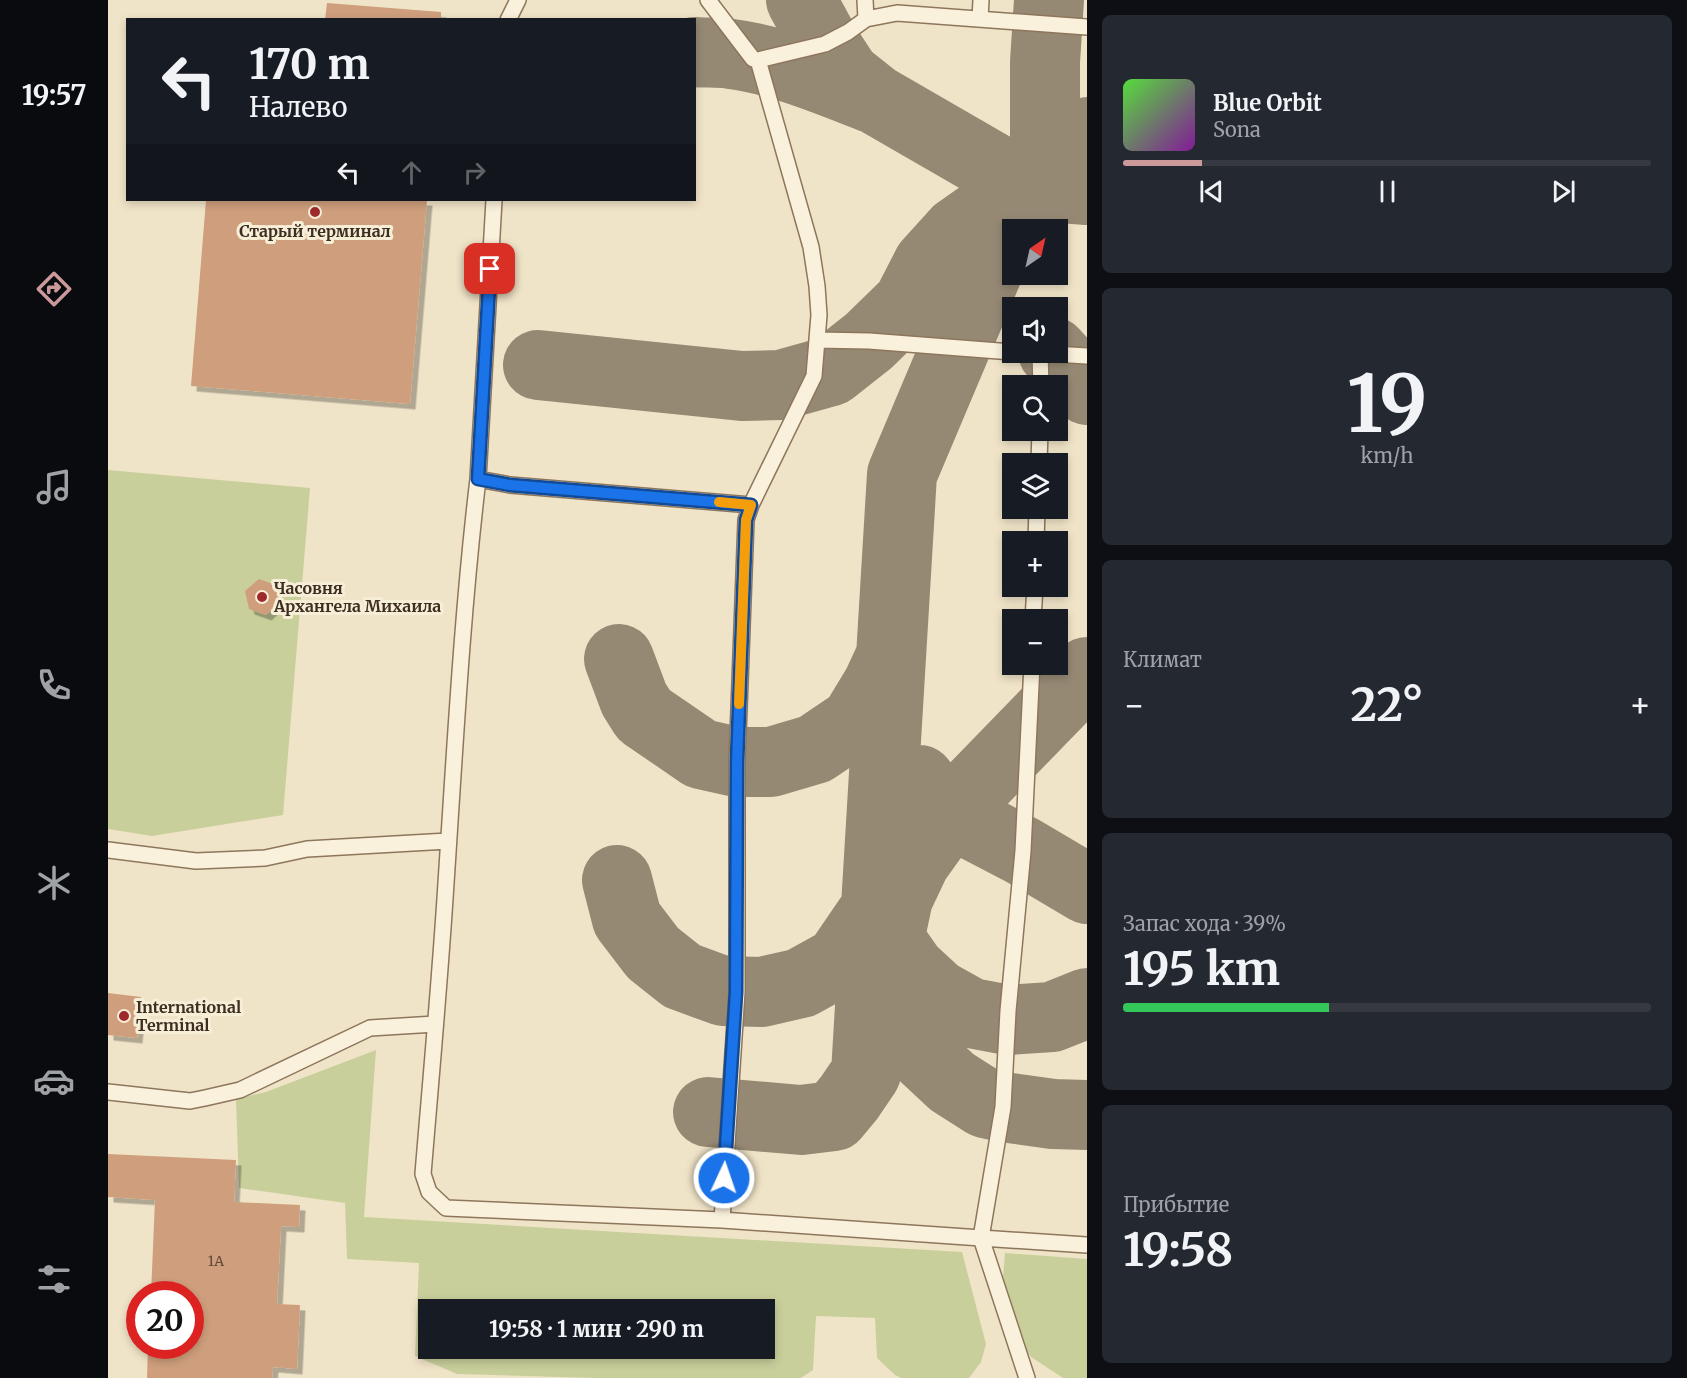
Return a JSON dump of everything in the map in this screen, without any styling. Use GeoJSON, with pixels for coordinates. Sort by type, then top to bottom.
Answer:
{"type":"FeatureCollection","features":[{"type":"Feature","properties":{"kind":"lane"},"geometry":{"type":"LineString","coordinates":[[509,18],[518,0]]}},
{"type":"Feature","properties":{"kind":"lane"},"geometry":{"type":"LineString","coordinates":[[708,0],[753,59],[758,60],[825,44],[866,19],[897,13],[1087,27]]}},
{"type":"Feature","properties":{"kind":"lane"},"geometry":{"type":"LineString","coordinates":[[865,0],[866,19]]}},
{"type":"Feature","properties":{"kind":"lane"},"geometry":{"type":"LineString","coordinates":[[980,19],[981,0]]}},
{"type":"Feature","properties":{"kind":"lane"},"geometry":{"type":"LineString","coordinates":[[722,1220],[736,992],[737,762],[746,520],[751,505],[814,376],[817,340],[818,296],[811,247],[758,60]]}},
{"type":"Feature","properties":{"kind":"lane"},"geometry":{"type":"LineString","coordinates":[[494,201],[478,479],[458,687],[423,1174],[429,1191],[446,1208],[722,1220],[1087,1245]]}},
{"type":"Feature","properties":{"kind":"lane"},"geometry":{"type":"LineString","coordinates":[[817,340],[869,341],[1002,351]]}},
{"type":"Feature","properties":{"kind":"lane"},"geometry":{"type":"LineString","coordinates":[[1068,354],[1087,356]]}},
{"type":"Feature","properties":{"kind":"lane"},"geometry":{"type":"LineString","coordinates":[[478,479],[510,485],[751,505]]}},
{"type":"Feature","properties":{"kind":"lane"},"geometry":{"type":"LineString","coordinates":[[1027,1378],[981,1238],[1003,1107],[1008,1011],[1023,851],[1031,675]]}},
{"type":"Feature","properties":{"kind":"lane"},"geometry":{"type":"LineString","coordinates":[[108,850],[196,861],[265,858],[307,849],[448,841]]}},
{"type":"Feature","properties":{"kind":"lane"},"geometry":{"type":"LineString","coordinates":[[108,1092],[190,1101],[205,1098],[240,1090],[370,1028],[435,1024]]}},
{"type":"Feature","properties":{"kind":"green space"},"geometry":{"type":"Polygon","coordinates":[[[108,470],[310,488],[283,815],[152,836],[108,829],[108,470]]]}},
{"type":"Feature","properties":{"kind":"green space"},"geometry":{"type":"Polygon","coordinates":[[[376,1050],[364,1217],[962,1252],[986,1344],[981,1362],[969,1378],[901,1378],[877,1358],[875,1318],[816,1316],[813,1370],[801,1378],[595,1378],[457,1374],[422,1359],[775,1359],[775,1299],[418,1299],[418,1357],[415,1356],[419,1263],[347,1259],[345,1203],[239,1188],[236,1099],[266,1092],[376,1050]]]}},
{"type":"Feature","properties":{"kind":"green space"},"geometry":{"type":"Polygon","coordinates":[[[1005,1253],[1087,1259],[1087,1378],[1063,1378],[1031,1357],[1015,1333],[1002,1291],[1005,1253]]]}},
{"type":"Feature","properties":{"kind":"building"},"geometry":{"type":"Polygon","coordinates":[[[327,3],[441,12],[441,18],[325,18],[327,3]]]}},
{"type":"Feature","properties":{"kind":"building"},"geometry":{"type":"Polygon","coordinates":[[[206,201],[427,201],[410,404],[191,386],[206,201]]]}},
{"type":"Feature","properties":{"kind":"building","name":"Часовня Архангела Михаила"},"geometry":{"type":"Polygon","coordinates":[[[259,579],[276,585],[279,603],[266,615],[249,609],[245,591],[259,579]]]}},
{"type":"Feature","properties":{"kind":"building","name":"International Terminal"},"geometry":{"type":"Polygon","coordinates":[[[108,993],[141,997],[137,1038],[108,1035],[108,993]]]}},
{"type":"Feature","properties":{"kind":"building"},"geometry":{"type":"Polygon","coordinates":[[[108,1154],[236,1160],[234,1202],[300,1205],[299,1227],[281,1226],[277,1304],[300,1305],[297,1369],[273,1367],[272,1378],[147,1378],[148,1359],[204,1359],[204,1281],[152,1281],[155,1200],[108,1197],[108,1154]]]}},
{"type":"Feature","properties":{"kind":"taxiway"},"geometry":{"type":"LineString","coordinates":[[801,0],[846,76],[875,99],[1024,185],[1087,190]]}},
{"type":"Feature","properties":{"kind":"taxiway"},"geometry":{"type":"LineString","coordinates":[[1045,154],[1045,62],[1049,0]]}},
{"type":"Feature","properties":{"kind":"taxiway"},"geometry":{"type":"LineString","coordinates":[[696,52],[726,53],[767,61],[872,98]]}},
{"type":"Feature","properties":{"kind":"taxiway"},"geometry":{"type":"LineString","coordinates":[[708,1112],[801,1120],[834,1116],[866,1073],[902,474],[1024,185],[1045,154],[1087,132]]}},
{"type":"Feature","properties":{"kind":"taxiway"},"geometry":{"type":"LineString","coordinates":[[538,365],[742,386],[781,385],[831,371],[869,341],[908,303],[928,264],[957,232],[1021,187]]}},
{"type":"Feature","properties":{"kind":"taxiway"},"geometry":{"type":"LineString","coordinates":[[1063,363],[1087,390]]}},
{"type":"Feature","properties":{"kind":"taxiway"},"geometry":{"type":"LineString","coordinates":[[619,659],[634,699],[644,715],[701,754],[737,762],[771,762],[815,749],[855,722],[878,684],[890,658]]}},
{"type":"Feature","properties":{"kind":"taxiway"},"geometry":{"type":"LineString","coordinates":[[891,931],[898,898],[915,862],[950,813],[1087,672]]}},
{"type":"Feature","properties":{"kind":"taxiway"},"geometry":{"type":"LineString","coordinates":[[920,780],[932,796],[950,813],[1023,851],[1087,889]]}},
{"type":"Feature","properties":{"kind":"taxiway"},"geometry":{"type":"LineString","coordinates":[[617,880],[627,919],[653,953],[682,976],[723,991],[762,992],[801,983],[839,962],[876,908],[890,940],[911,970],[937,994],[971,1013],[1008,1020],[1052,1017],[1087,1003]]}},
{"type":"Feature","properties":{"kind":"taxiway"},"geometry":{"type":"LineString","coordinates":[[882,955],[886,979],[922,1054],[952,1082],[985,1103],[1053,1114],[1087,1115]]}},
{"type":"Feature","properties":{"kind":"slow traffic"},"geometry":{"type":"LineString","coordinates":[[719,502],[751,505],[746,520],[739,704]]}},
{"type":"Feature","properties":{"kind":"place","name":"Старый терминал"},"geometry":{"type":"Point","coordinates":[315,212]}},
{"type":"Feature","properties":{"kind":"place","name":"Часовня Архангела Михаила"},"geometry":{"type":"Point","coordinates":[262,597]}},
{"type":"Feature","properties":{"kind":"place","name":"International Terminal"},"geometry":{"type":"Point","coordinates":[124,1016]}},
{"type":"Feature","properties":{"kind":"route"},"geometry":{"type":"LineString","coordinates":[[490,269],[478,479],[510,485],[751,505],[746,520],[737,762],[736,992],[724,1178]]}}]}
